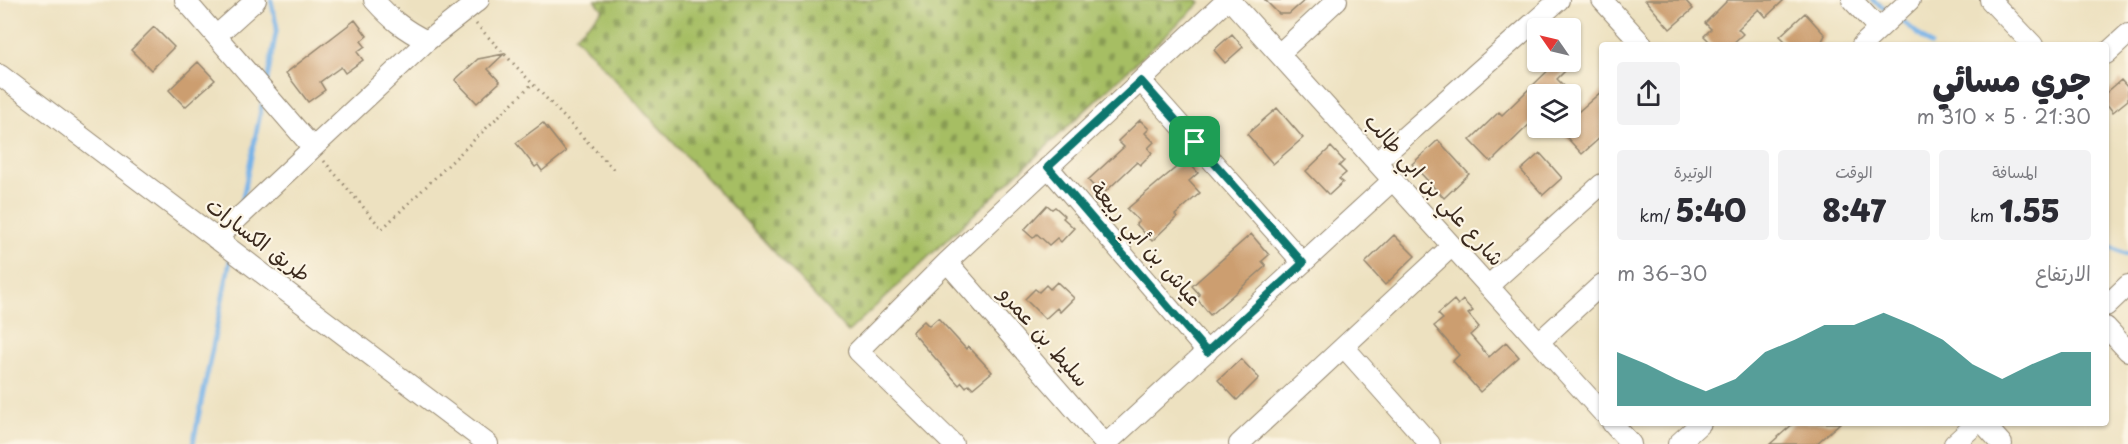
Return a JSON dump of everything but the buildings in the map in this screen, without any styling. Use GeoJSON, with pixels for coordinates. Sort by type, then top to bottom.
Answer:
{"type":"FeatureCollection","features":[{"type":"Feature","properties":{"kind":"street"},"geometry":{"type":"LineString","coordinates":[[185,0],[313,148]]}},
{"type":"Feature","properties":{"kind":"street"},"geometry":{"type":"LineString","coordinates":[[217,35],[256,0]]}},
{"type":"Feature","properties":{"kind":"street"},"geometry":{"type":"LineString","coordinates":[[374,0],[407,32],[427,41]]}},
{"type":"Feature","properties":{"kind":"street"},"geometry":{"type":"LineString","coordinates":[[953,444],[858,351],[947,262],[1228,0]]}},
{"type":"Feature","properties":{"kind":"street","name":"شارع علي بن ابي طالب"},"geometry":{"type":"LineString","coordinates":[[1228,0],[1599,409]]}},
{"type":"Feature","properties":{"kind":"street"},"geometry":{"type":"LineString","coordinates":[[1279,54],[1337,0]]}},
{"type":"Feature","properties":{"kind":"street"},"geometry":{"type":"LineString","coordinates":[[1376,162],[1559,0]]}},
{"type":"Feature","properties":{"kind":"street"},"geometry":{"type":"LineString","coordinates":[[1602,0],[1640,42]]}},
{"type":"Feature","properties":{"kind":"street"},"geometry":{"type":"LineString","coordinates":[[1852,0],[1879,29]]}},
{"type":"Feature","properties":{"kind":"street"},"geometry":{"type":"LineString","coordinates":[[1865,42],[1910,0]]}},
{"type":"Feature","properties":{"kind":"street"},"geometry":{"type":"LineString","coordinates":[[1990,0],[2030,42]]}},
{"type":"Feature","properties":{"kind":"street"},"geometry":{"type":"LineString","coordinates":[[216,239],[427,41],[472,6]]}},
{"type":"Feature","properties":{"kind":"street"},"geometry":{"type":"LineString","coordinates":[[2109,51],[2128,34]]}},
{"type":"Feature","properties":{"kind":"street","name":"طريق الكسارات"},"geometry":{"type":"LineString","coordinates":[[0,75],[488,444]]}},
{"type":"Feature","properties":{"kind":"street"},"geometry":{"type":"LineString","coordinates":[[1141,81],[1303,263]]}},
{"type":"Feature","properties":{"kind":"street","name":"عياش بن أبي ربيعة"},"geometry":{"type":"LineString","coordinates":[[1048,167],[1207,352]]}},
{"type":"Feature","properties":{"kind":"street"},"geometry":{"type":"LineString","coordinates":[[1105,444],[1393,180]]}},
{"type":"Feature","properties":{"kind":"street"},"geometry":{"type":"LineString","coordinates":[[1488,286],[1599,187]]}},
{"type":"Feature","properties":{"kind":"street"},"geometry":{"type":"LineString","coordinates":[[1239,444],[1452,246]]}},
{"type":"Feature","properties":{"kind":"street","name":"سليط بن عمرو"},"geometry":{"type":"LineString","coordinates":[[947,262],[1105,444]]}},
{"type":"Feature","properties":{"kind":"street"},"geometry":{"type":"LineString","coordinates":[[2109,303],[2128,285]]}},
{"type":"Feature","properties":{"kind":"street"},"geometry":{"type":"LineString","coordinates":[[1539,342],[1599,287]]}},
{"type":"Feature","properties":{"kind":"street"},"geometry":{"type":"LineString","coordinates":[[2109,330],[2128,351]]}},
{"type":"Feature","properties":{"kind":"street"},"geometry":{"type":"LineString","coordinates":[[1344,347],[1430,444]]}},
{"type":"Feature","properties":{"kind":"street"},"geometry":{"type":"LineString","coordinates":[[1615,426],[1631,444]]}},
{"type":"Feature","properties":{"kind":"street"},"geometry":{"type":"LineString","coordinates":[[1678,444],[1698,426]]}},
{"type":"Feature","properties":{"kind":"street"},"geometry":{"type":"LineString","coordinates":[[1954,444],[1974,426]]}},
{"type":"Feature","properties":{"kind":"street"},"geometry":{"type":"LineString","coordinates":[[1986,426],[2002,444]]}},
{"type":"Feature","properties":{"kind":"path"},"geometry":{"type":"LineString","coordinates":[[472,6],[532,84],[615,171]]}},
{"type":"Feature","properties":{"kind":"path"},"geometry":{"type":"LineString","coordinates":[[313,148],[382,229],[532,84]]}},
{"type":"Feature","properties":{"kind":"green space"},"geometry":{"type":"Polygon","coordinates":[[[595,0],[1197,0],[1200,3],[848,332],[575,36],[603,10],[595,0]]]}},
{"type":"Feature","properties":{"kind":"waterway"},"geometry":{"type":"LineString","coordinates":[[266,86],[277,27],[271,0]]}},
{"type":"Feature","properties":{"kind":"waterway"},"geometry":{"type":"LineString","coordinates":[[1872,0],[1889,11]]}},
{"type":"Feature","properties":{"kind":"waterway"},"geometry":{"type":"LineString","coordinates":[[1899,18],[1927,42]]}},
{"type":"Feature","properties":{"kind":"waterway"},"geometry":{"type":"LineString","coordinates":[[241,206],[263,100]]}},
{"type":"Feature","properties":{"kind":"waterway"},"geometry":{"type":"LineString","coordinates":[[2109,246],[2128,255]]}},
{"type":"Feature","properties":{"kind":"waterway"},"geometry":{"type":"LineString","coordinates":[[193,444],[231,256]]}},
{"type":"Feature","properties":{"kind":"route"},"geometry":{"type":"LineString","coordinates":[[1141,81],[1195,142],[1303,263],[1207,352],[1048,167],[1141,81]]}}]}
